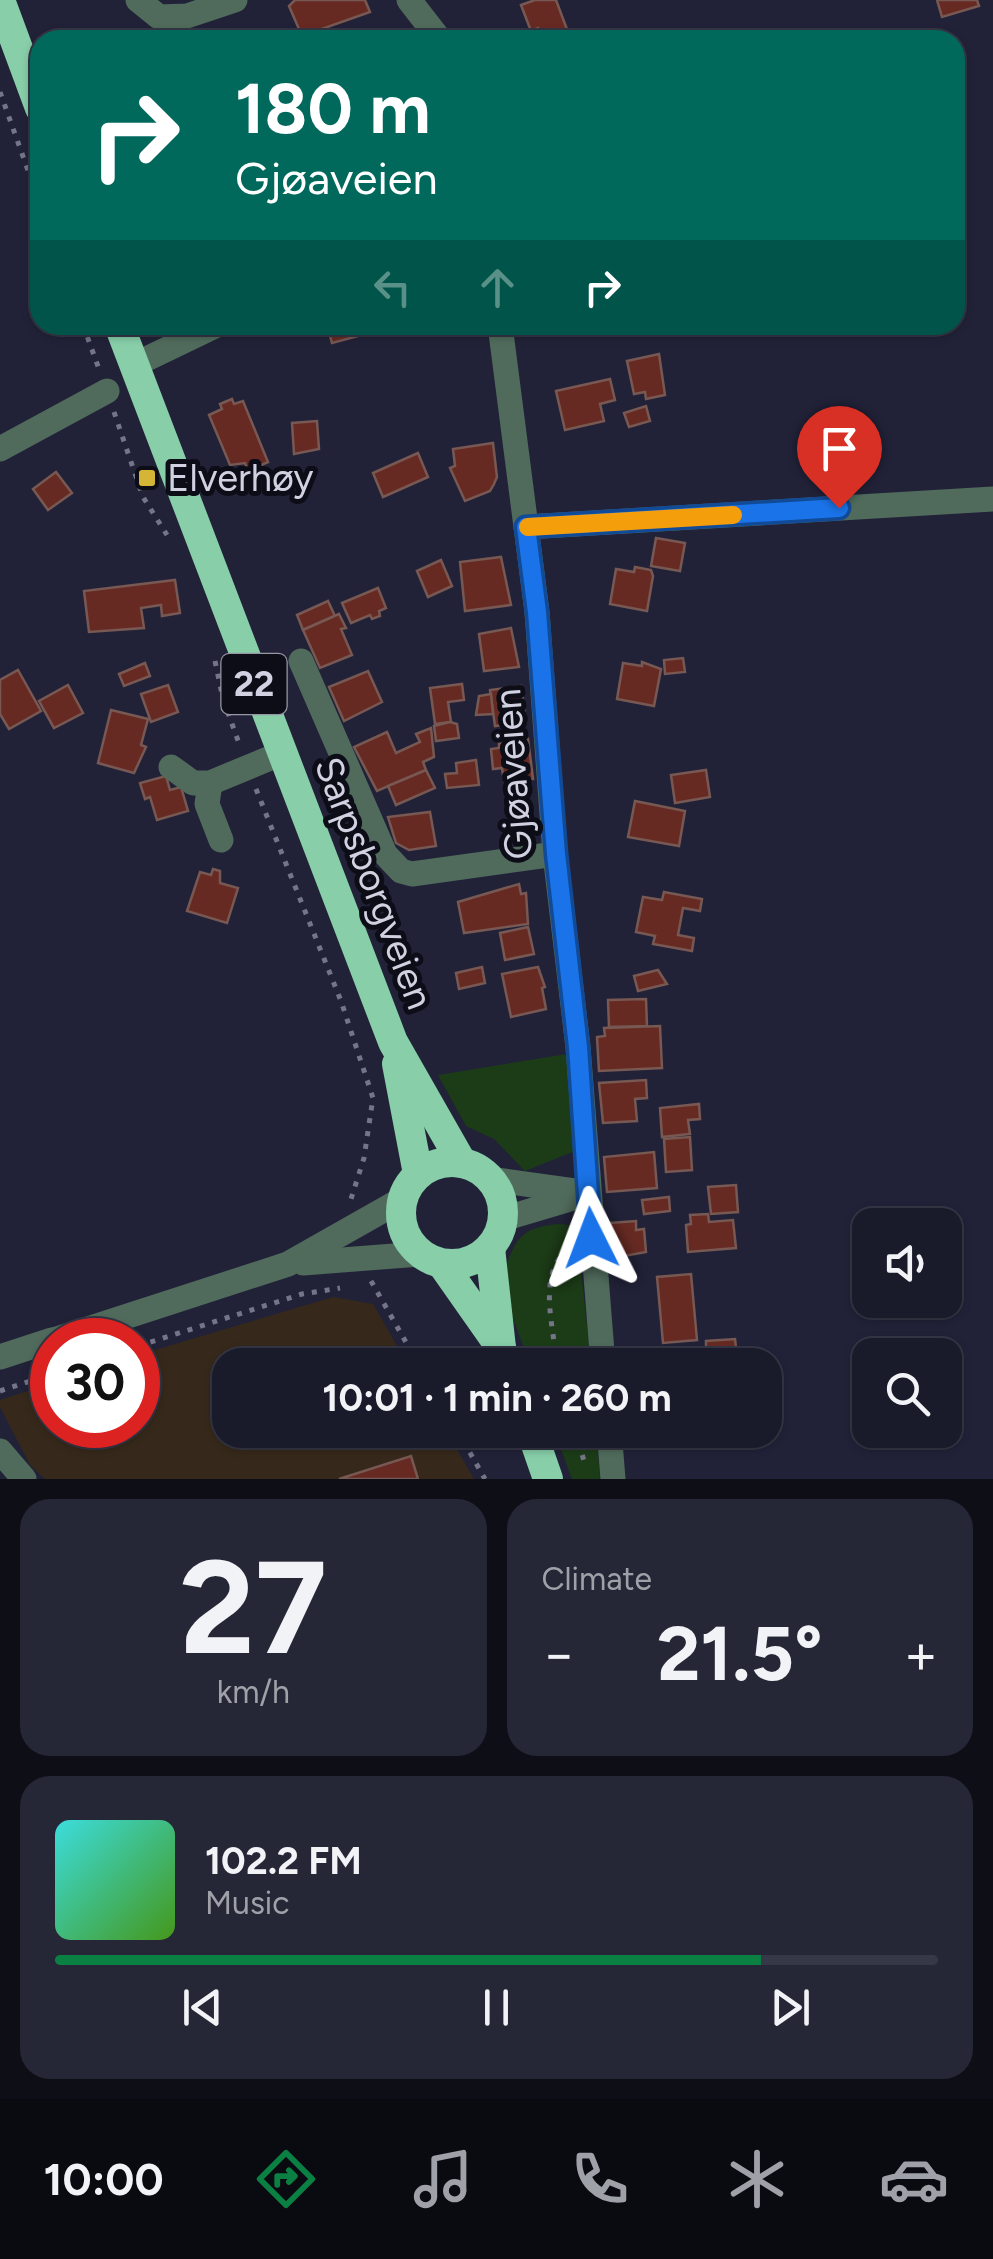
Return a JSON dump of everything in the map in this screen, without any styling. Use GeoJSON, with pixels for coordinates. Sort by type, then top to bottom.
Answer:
{"type":"FeatureCollection","features":[{"type":"Feature","properties":{"kind":"highway"},"geometry":{"type":"LineString","coordinates":[[0,0],[30,81]]}},
{"type":"Feature","properties":{"kind":"highway","name":"Sarpsborgveien"},"geometry":{"type":"LineString","coordinates":[[124,335],[280,754],[393,1042],[462,1162]]}},
{"type":"Feature","properties":{"kind":"highway","name":"Sarpsborgveien"},"geometry":{"type":"LineString","coordinates":[[393,1042],[418,1174]]}},
{"type":"Feature","properties":{"kind":"highway"},"geometry":{"type":"LineString","coordinates":[[462,1162],[431,1166],[418,1174],[401,1200],[403,1232],[431,1259],[498,1348]]}},
{"type":"Feature","properties":{"kind":"highway","name":"22"},"geometry":{"type":"LineString","coordinates":[[462,1162],[490,1179]]}},
{"type":"Feature","properties":{"kind":"highway"},"geometry":{"type":"LineString","coordinates":[[431,1259],[476,1259],[490,1248],[503,1218],[502,1204],[490,1179]]}},
{"type":"Feature","properties":{"kind":"highway"},"geometry":{"type":"LineString","coordinates":[[490,1248],[503,1348]]}},
{"type":"Feature","properties":{"kind":"highway"},"geometry":{"type":"LineString","coordinates":[[537,1448],[548,1479]]}},
{"type":"Feature","properties":{"kind":"street"},"geometry":{"type":"LineString","coordinates":[[138,0],[159,17],[187,16],[235,0]]}},
{"type":"Feature","properties":{"kind":"street"},"geometry":{"type":"LineString","coordinates":[[409,0],[432,30]]}},
{"type":"Feature","properties":{"kind":"street"},"geometry":{"type":"LineString","coordinates":[[134,365],[196,335]]}},
{"type":"Feature","properties":{"kind":"street","name":"Gjøaveien"},"geometry":{"type":"LineString","coordinates":[[501,335],[537,612],[601,1348]]}},
{"type":"Feature","properties":{"kind":"street"},"geometry":{"type":"LineString","coordinates":[[0,449],[49,408],[107,392]]}},
{"type":"Feature","properties":{"kind":"street"},"geometry":{"type":"LineString","coordinates":[[526,527],[993,499]]}},
{"type":"Feature","properties":{"kind":"street"},"geometry":{"type":"LineString","coordinates":[[300,661],[385,854],[402,870],[426,874],[556,854]]}},
{"type":"Feature","properties":{"kind":"street","name":"Sarpsborgveien"},"geometry":{"type":"LineString","coordinates":[[210,783],[280,754]]}},
{"type":"Feature","properties":{"kind":"street"},"geometry":{"type":"LineString","coordinates":[[171,767],[193,783],[210,783],[206,804],[221,840]]}},
{"type":"Feature","properties":{"kind":"street"},"geometry":{"type":"LineString","coordinates":[[490,1179],[588,1194]]}},
{"type":"Feature","properties":{"kind":"street"},"geometry":{"type":"LineString","coordinates":[[503,1218],[588,1194]]}},
{"type":"Feature","properties":{"kind":"street"},"geometry":{"type":"LineString","coordinates":[[121,1318],[288,1264],[401,1200]]}},
{"type":"Feature","properties":{"kind":"street"},"geometry":{"type":"LineString","coordinates":[[288,1264],[367,1270],[431,1259]]}},
{"type":"Feature","properties":{"kind":"street"},"geometry":{"type":"LineString","coordinates":[[0,1357],[30,1347]]}},
{"type":"Feature","properties":{"kind":"street"},"geometry":{"type":"LineString","coordinates":[[610,1448],[613,1479]]}},
{"type":"Feature","properties":{"kind":"street"},"geometry":{"type":"LineString","coordinates":[[0,1451],[24,1479]]}},
{"type":"Feature","properties":{"kind":"path"},"geometry":{"type":"LineString","coordinates":[[0,92],[30,176]]}},
{"type":"Feature","properties":{"kind":"path"},"geometry":{"type":"LineString","coordinates":[[87,335],[143,497],[169,538]]}},
{"type":"Feature","properties":{"kind":"path"},"geometry":{"type":"LineString","coordinates":[[214,652],[223,698],[341,1001],[373,1098],[364,1158],[348,1210],[353,1230]]}},
{"type":"Feature","properties":{"kind":"path"},"geometry":{"type":"LineString","coordinates":[[555,1348],[549,1296],[554,1272],[561,1255],[591,1238]]}},
{"type":"Feature","properties":{"kind":"path"},"geometry":{"type":"LineString","coordinates":[[160,1339],[367,1270],[410,1348]]}},
{"type":"Feature","properties":{"kind":"path"},"geometry":{"type":"LineString","coordinates":[[0,1391],[30,1381]]}},
{"type":"Feature","properties":{"kind":"path"},"geometry":{"type":"LineString","coordinates":[[468,1448],[486,1479]]}},
{"type":"Feature","properties":{"kind":"path"},"geometry":{"type":"LineString","coordinates":[[580,1448],[584,1463]]}},
{"type":"Feature","properties":{"kind":"shaded area"},"geometry":{"type":"Polygon","coordinates":[[[333,1297],[373,1304],[398,1348],[212,1348],[212,1448],[456,1448],[474,1479],[45,1479],[30,1465],[0,1400],[30,1390],[30,1448],[160,1448],[160,1348],[333,1297]]]}},
{"type":"Feature","properties":{"kind":"green space"},"geometry":{"type":"Polygon","coordinates":[[[567,1054],[575,1151],[525,1171],[494,1139],[466,1126],[438,1075],[567,1054]]]}},
{"type":"Feature","properties":{"kind":"green space"},"geometry":{"type":"Polygon","coordinates":[[[571,1225],[578,1241],[589,1348],[524,1348],[500,1282],[518,1241],[543,1226],[571,1225]]]}},
{"type":"Feature","properties":{"kind":"green space"},"geometry":{"type":"Polygon","coordinates":[[[561,1448],[597,1448],[600,1479],[572,1479],[561,1448]]]}},
{"type":"Feature","properties":{"kind":"building"},"geometry":{"type":"Polygon","coordinates":[[[295,0],[365,0],[370,12],[319,30],[299,30],[289,6],[295,0]]]}},
{"type":"Feature","properties":{"kind":"building"},"geometry":{"type":"Polygon","coordinates":[[[556,0],[567,30],[531,30],[521,5],[556,0]]]}},
{"type":"Feature","properties":{"kind":"building"},"geometry":{"type":"Polygon","coordinates":[[[937,0],[977,0],[979,6],[942,17],[937,0]]]}},
{"type":"Feature","properties":{"kind":"building"},"geometry":{"type":"Polygon","coordinates":[[[330,335],[362,335],[332,343],[330,335]]]}},
{"type":"Feature","properties":{"kind":"building"},"geometry":{"type":"Polygon","coordinates":[[[659,354],[665,395],[646,399],[645,392],[634,394],[627,361],[659,354]]]}},
{"type":"Feature","properties":{"kind":"building"},"geometry":{"type":"Polygon","coordinates":[[[610,379],[615,400],[600,404],[604,421],[565,430],[556,391],[610,379]]]}},
{"type":"Feature","properties":{"kind":"building"},"geometry":{"type":"Polygon","coordinates":[[[232,399],[234,404],[243,401],[268,462],[248,471],[245,463],[230,465],[209,415],[232,399]]]}},
{"type":"Feature","properties":{"kind":"building"},"geometry":{"type":"Polygon","coordinates":[[[646,406],[650,421],[629,427],[624,413],[646,406]]]}},
{"type":"Feature","properties":{"kind":"building"},"geometry":{"type":"Polygon","coordinates":[[[317,421],[319,449],[294,454],[292,423],[317,421]]]}},
{"type":"Feature","properties":{"kind":"building"},"geometry":{"type":"Polygon","coordinates":[[[493,443],[497,477],[494,484],[490,491],[465,501],[450,468],[455,466],[453,449],[493,443]]]}},
{"type":"Feature","properties":{"kind":"building"},"geometry":{"type":"Polygon","coordinates":[[[418,453],[428,477],[383,497],[373,473],[418,453]]]}},
{"type":"Feature","properties":{"kind":"building"},"geometry":{"type":"Polygon","coordinates":[[[56,472],[72,493],[48,510],[33,489],[56,472]]]}},
{"type":"Feature","properties":{"kind":"building"},"geometry":{"type":"Polygon","coordinates":[[[656,538],[685,543],[680,571],[651,566],[656,538]]]}},
{"type":"Feature","properties":{"kind":"building"},"geometry":{"type":"Polygon","coordinates":[[[501,557],[511,605],[465,611],[460,562],[501,557]]]}},
{"type":"Feature","properties":{"kind":"building"},"geometry":{"type":"Polygon","coordinates":[[[441,560],[452,586],[428,597],[417,571],[441,560]]]}},
{"type":"Feature","properties":{"kind":"building"},"geometry":{"type":"Polygon","coordinates":[[[635,567],[651,570],[653,576],[647,611],[610,604],[616,569],[634,572],[635,567]]]}},
{"type":"Feature","properties":{"kind":"building"},"geometry":{"type":"Polygon","coordinates":[[[175,580],[180,613],[162,616],[161,605],[141,608],[144,628],[89,632],[84,591],[175,580]]]}},
{"type":"Feature","properties":{"kind":"building"},"geometry":{"type":"Polygon","coordinates":[[[378,588],[386,608],[379,611],[380,616],[372,619],[370,615],[351,623],[342,603],[378,588]]]}},
{"type":"Feature","properties":{"kind":"building"},"geometry":{"type":"Polygon","coordinates":[[[328,601],[335,616],[303,630],[297,615],[328,601]]]}},
{"type":"Feature","properties":{"kind":"building"},"geometry":{"type":"Polygon","coordinates":[[[339,614],[352,655],[320,668],[303,630],[339,614]]]}},
{"type":"Feature","properties":{"kind":"building"},"geometry":{"type":"Polygon","coordinates":[[[511,628],[519,667],[484,671],[479,634],[511,628]]]}},
{"type":"Feature","properties":{"kind":"building"},"geometry":{"type":"Polygon","coordinates":[[[683,658],[685,672],[665,674],[664,660],[683,658]]]}},
{"type":"Feature","properties":{"kind":"building"},"geometry":{"type":"Polygon","coordinates":[[[642,662],[661,669],[654,706],[617,699],[623,663],[642,666],[642,662]]]}},
{"type":"Feature","properties":{"kind":"building"},"geometry":{"type":"Polygon","coordinates":[[[145,663],[150,676],[124,686],[119,674],[145,663]]]}},
{"type":"Feature","properties":{"kind":"building"},"geometry":{"type":"Polygon","coordinates":[[[18,670],[41,711],[9,729],[0,714],[0,680],[18,670]]]}},
{"type":"Feature","properties":{"kind":"building"},"geometry":{"type":"Polygon","coordinates":[[[368,671],[382,702],[344,721],[329,687],[368,671]]]}},
{"type":"Feature","properties":{"kind":"building"},"geometry":{"type":"Polygon","coordinates":[[[462,684],[464,700],[448,702],[451,722],[435,724],[430,688],[462,684]]]}},
{"type":"Feature","properties":{"kind":"building"},"geometry":{"type":"Polygon","coordinates":[[[68,685],[83,713],[54,728],[39,701],[68,685]]]}},
{"type":"Feature","properties":{"kind":"building"},"geometry":{"type":"Polygon","coordinates":[[[168,685],[178,712],[151,722],[141,694],[168,685]]]}},
{"type":"Feature","properties":{"kind":"building"},"geometry":{"type":"Polygon","coordinates":[[[521,686],[526,722],[495,726],[490,690],[521,686]]]}},
{"type":"Feature","properties":{"kind":"building"},"geometry":{"type":"Polygon","coordinates":[[[491,694],[493,714],[476,715],[479,696],[491,694]]]}},
{"type":"Feature","properties":{"kind":"building"},"geometry":{"type":"Polygon","coordinates":[[[111,710],[148,719],[141,745],[146,747],[134,773],[98,763],[111,710]]]}},
{"type":"Feature","properties":{"kind":"building"},"geometry":{"type":"Polygon","coordinates":[[[457,724],[459,738],[436,741],[434,726],[457,724]]]}},
{"type":"Feature","properties":{"kind":"building"},"geometry":{"type":"Polygon","coordinates":[[[431,728],[434,757],[423,762],[426,770],[377,791],[354,747],[387,732],[396,753],[420,742],[416,734],[431,728]]]}},
{"type":"Feature","properties":{"kind":"building"},"geometry":{"type":"Polygon","coordinates":[[[528,739],[533,779],[504,782],[502,768],[493,769],[491,749],[499,748],[499,743],[528,739]]]}},
{"type":"Feature","properties":{"kind":"building"},"geometry":{"type":"Polygon","coordinates":[[[476,760],[479,785],[447,788],[445,774],[457,773],[456,763],[476,760]]]}},
{"type":"Feature","properties":{"kind":"building"},"geometry":{"type":"Polygon","coordinates":[[[426,770],[435,788],[396,805],[388,786],[426,770]]]}},
{"type":"Feature","properties":{"kind":"building"},"geometry":{"type":"Polygon","coordinates":[[[706,770],[710,797],[675,803],[671,775],[706,770]]]}},
{"type":"Feature","properties":{"kind":"building"},"geometry":{"type":"Polygon","coordinates":[[[166,776],[170,790],[181,787],[188,811],[157,820],[150,797],[145,799],[140,783],[166,776]]]}},
{"type":"Feature","properties":{"kind":"building"},"geometry":{"type":"Polygon","coordinates":[[[635,801],[685,811],[679,846],[628,837],[635,801]]]}},
{"type":"Feature","properties":{"kind":"building"},"geometry":{"type":"Polygon","coordinates":[[[430,812],[436,846],[409,850],[396,843],[388,817],[430,812]]]}},
{"type":"Feature","properties":{"kind":"building"},"geometry":{"type":"Polygon","coordinates":[[[213,869],[220,871],[220,883],[238,888],[227,923],[187,911],[200,872],[211,875],[213,869]]]}},
{"type":"Feature","properties":{"kind":"building"},"geometry":{"type":"Polygon","coordinates":[[[519,884],[521,894],[526,893],[528,924],[464,933],[458,902],[519,884]]]}},
{"type":"Feature","properties":{"kind":"building"},"geometry":{"type":"Polygon","coordinates":[[[664,892],[702,899],[700,911],[683,908],[678,935],[694,938],[692,951],[653,944],[655,936],[636,932],[643,897],[662,900],[664,892]]]}},
{"type":"Feature","properties":{"kind":"building"},"geometry":{"type":"Polygon","coordinates":[[[528,927],[534,954],[505,960],[500,933],[528,927]]]}},
{"type":"Feature","properties":{"kind":"building"},"geometry":{"type":"Polygon","coordinates":[[[482,967],[485,983],[459,989],[456,973],[482,967]]]}},
{"type":"Feature","properties":{"kind":"building"},"geometry":{"type":"Polygon","coordinates":[[[538,967],[545,987],[542,988],[546,1009],[511,1017],[502,974],[538,967]]]}},
{"type":"Feature","properties":{"kind":"building"},"geometry":{"type":"Polygon","coordinates":[[[658,970],[667,984],[638,991],[634,976],[658,970]]]}},
{"type":"Feature","properties":{"kind":"building"},"geometry":{"type":"Polygon","coordinates":[[[646,999],[647,1026],[609,1027],[608,1000],[646,999]]]}},
{"type":"Feature","properties":{"kind":"building"},"geometry":{"type":"Polygon","coordinates":[[[660,1026],[662,1068],[599,1071],[597,1037],[605,1036],[604,1028],[660,1026]]]}},
{"type":"Feature","properties":{"kind":"building"},"geometry":{"type":"Polygon","coordinates":[[[646,1080],[647,1098],[635,1099],[637,1121],[603,1123],[599,1083],[646,1080]]]}},
{"type":"Feature","properties":{"kind":"building"},"geometry":{"type":"Polygon","coordinates":[[[699,1104],[700,1119],[688,1120],[690,1134],[662,1137],[660,1108],[699,1104]]]}},
{"type":"Feature","properties":{"kind":"building"},"geometry":{"type":"Polygon","coordinates":[[[690,1137],[692,1170],[666,1172],[664,1139],[690,1137]]]}},
{"type":"Feature","properties":{"kind":"building"},"geometry":{"type":"Polygon","coordinates":[[[654,1152],[657,1188],[607,1192],[604,1157],[654,1152]]]}},
{"type":"Feature","properties":{"kind":"building"},"geometry":{"type":"Polygon","coordinates":[[[736,1185],[738,1212],[711,1214],[708,1187],[736,1185]]]}},
{"type":"Feature","properties":{"kind":"building"},"geometry":{"type":"Polygon","coordinates":[[[669,1197],[670,1211],[644,1214],[642,1200],[669,1197]]]}},
{"type":"Feature","properties":{"kind":"building"},"geometry":{"type":"Polygon","coordinates":[[[708,1214],[709,1222],[733,1220],[736,1248],[688,1252],[686,1225],[691,1224],[690,1215],[708,1214]]]}},
{"type":"Feature","properties":{"kind":"building"},"geometry":{"type":"Polygon","coordinates":[[[636,1221],[636,1230],[644,1229],[646,1252],[613,1258],[610,1223],[636,1221]]]}},
{"type":"Feature","properties":{"kind":"building"},"geometry":{"type":"Polygon","coordinates":[[[691,1274],[697,1340],[663,1343],[657,1277],[691,1274]]]}},
{"type":"Feature","properties":{"kind":"building"},"geometry":{"type":"Polygon","coordinates":[[[735,1339],[736,1348],[706,1348],[706,1341],[735,1339]]]}},
{"type":"Feature","properties":{"kind":"building"},"geometry":{"type":"Polygon","coordinates":[[[411,1456],[418,1479],[339,1479],[411,1456]]]}},
{"type":"Feature","properties":{"kind":"slow traffic"},"geometry":{"type":"LineString","coordinates":[[528,527],[733,515]]}},
{"type":"Feature","properties":{"kind":"place","name":"Elverhøy"},"geometry":{"type":"Point","coordinates":[147,478]}},
{"type":"Feature","properties":{"kind":"route"},"geometry":{"type":"LineString","coordinates":[[591,1238],[578,1047],[526,527],[839,508]]}}]}
